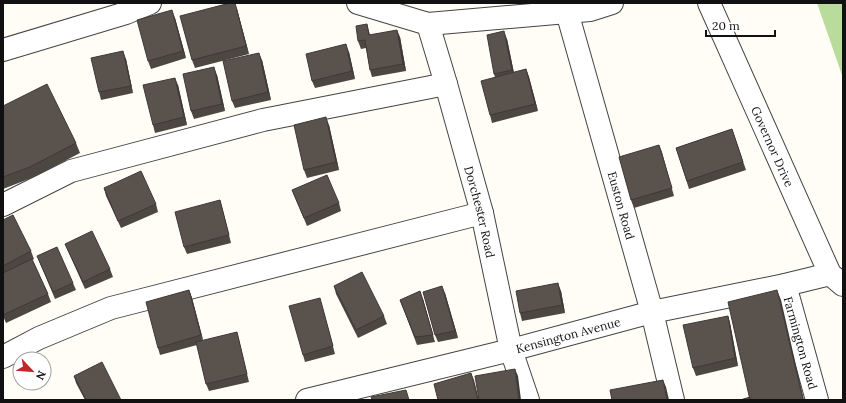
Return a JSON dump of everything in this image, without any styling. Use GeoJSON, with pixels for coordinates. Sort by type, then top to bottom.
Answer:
{"type":"FeatureCollection","features":[{"type":"Feature","properties":{"kind":"street"},"geometry":{"type":"LineString","coordinates":[[3,50],[126,13],[150,3]]}},
{"type":"Feature","properties":{"kind":"street"},"geometry":{"type":"LineString","coordinates":[[358,3],[428,24],[590,10],[612,3]]}},
{"type":"Feature","properties":{"kind":"street","name":"Governor Drive"},"geometry":{"type":"LineString","coordinates":[[709,3],[837,280]]}},
{"type":"Feature","properties":{"kind":"street","name":"Euston Road"},"geometry":{"type":"LineString","coordinates":[[567,12],[652,312],[673,400]]}},
{"type":"Feature","properties":{"kind":"street","name":"Dorchester Road"},"geometry":{"type":"LineString","coordinates":[[428,24],[482,213],[511,350],[528,400]]}},
{"type":"Feature","properties":{"kind":"street"},"geometry":{"type":"LineString","coordinates":[[3,205],[71,171],[263,120],[446,84]]}},
{"type":"Feature","properties":{"kind":"street"},"geometry":{"type":"LineString","coordinates":[[3,357],[39,338],[111,308],[482,213]]}},
{"type":"Feature","properties":{"kind":"street","name":"Kensington Avenue"},"geometry":{"type":"LineString","coordinates":[[307,400],[511,350],[652,312],[785,285],[837,280]]}},
{"type":"Feature","properties":{"kind":"street","name":"Farmington Road"},"geometry":{"type":"LineString","coordinates":[[785,285],[817,400]]}},
{"type":"Feature","properties":{"kind":"green space"},"geometry":{"type":"Polygon","coordinates":[[[817,3],[843,3],[843,78],[817,3]]]}},
{"type":"Feature","properties":{"kind":"building"},"geometry":{"type":"Polygon","coordinates":[[[235,3],[246,46],[192,60],[180,16],[235,3]]]}},
{"type":"Feature","properties":{"kind":"building"},"geometry":{"type":"Polygon","coordinates":[[[172,10],[183,51],[148,61],[137,20],[172,10]]]}},
{"type":"Feature","properties":{"kind":"building"},"geometry":{"type":"Polygon","coordinates":[[[367,24],[369,35],[397,30],[403,64],[370,70],[365,40],[358,41],[356,26],[367,24]]]}},
{"type":"Feature","properties":{"kind":"building"},"geometry":{"type":"Polygon","coordinates":[[[504,31],[512,70],[494,74],[487,35],[504,31]]]}},
{"type":"Feature","properties":{"kind":"building"},"geometry":{"type":"Polygon","coordinates":[[[346,44],[352,71],[312,81],[306,54],[346,44]]]}},
{"type":"Feature","properties":{"kind":"building"},"geometry":{"type":"Polygon","coordinates":[[[123,51],[131,86],[99,92],[91,58],[123,51]]]}},
{"type":"Feature","properties":{"kind":"building"},"geometry":{"type":"Polygon","coordinates":[[[259,53],[268,92],[232,101],[223,61],[259,53]]]}},
{"type":"Feature","properties":{"kind":"building"},"geometry":{"type":"Polygon","coordinates":[[[214,67],[222,104],[191,111],[183,74],[214,67]]]}},
{"type":"Feature","properties":{"kind":"building"},"geometry":{"type":"Polygon","coordinates":[[[526,69],[535,104],[490,115],[481,81],[526,69]]]}},
{"type":"Feature","properties":{"kind":"building"},"geometry":{"type":"Polygon","coordinates":[[[175,78],[184,117],[153,125],[143,85],[175,78]]]}},
{"type":"Feature","properties":{"kind":"building"},"geometry":{"type":"Polygon","coordinates":[[[47,84],[76,143],[30,167],[3,177],[3,106],[47,84]]]}},
{"type":"Feature","properties":{"kind":"building"},"geometry":{"type":"Polygon","coordinates":[[[326,117],[336,162],[304,170],[294,125],[326,117]]]}},
{"type":"Feature","properties":{"kind":"building"},"geometry":{"type":"Polygon","coordinates":[[[732,129],[743,162],[687,181],[676,148],[732,129]]]}},
{"type":"Feature","properties":{"kind":"building"},"geometry":{"type":"Polygon","coordinates":[[[659,145],[672,188],[631,200],[619,157],[659,145]]]}},
{"type":"Feature","properties":{"kind":"building"},"geometry":{"type":"Polygon","coordinates":[[[141,171],[156,204],[118,221],[104,188],[141,171]]]}},
{"type":"Feature","properties":{"kind":"building"},"geometry":{"type":"Polygon","coordinates":[[[327,175],[339,203],[304,218],[292,190],[327,175]]]}},
{"type":"Feature","properties":{"kind":"building"},"geometry":{"type":"Polygon","coordinates":[[[220,200],[229,235],[184,247],[175,212],[220,200]]]}},
{"type":"Feature","properties":{"kind":"building"},"geometry":{"type":"Polygon","coordinates":[[[13,215],[31,251],[3,266],[3,220],[13,215]]]}},
{"type":"Feature","properties":{"kind":"building"},"geometry":{"type":"Polygon","coordinates":[[[92,231],[110,269],[83,282],[65,244],[92,231]]]}},
{"type":"Feature","properties":{"kind":"building"},"geometry":{"type":"Polygon","coordinates":[[[57,247],[73,283],[53,292],[37,256],[57,247]]]}},
{"type":"Feature","properties":{"kind":"building"},"geometry":{"type":"Polygon","coordinates":[[[32,259],[48,294],[3,315],[3,273],[32,259]]]}},
{"type":"Feature","properties":{"kind":"building"},"geometry":{"type":"Polygon","coordinates":[[[362,272],[384,316],[356,330],[334,286],[362,272]]]}},
{"type":"Feature","properties":{"kind":"building"},"geometry":{"type":"Polygon","coordinates":[[[558,283],[562,305],[520,313],[516,291],[558,283]]]}},
{"type":"Feature","properties":{"kind":"building"},"geometry":{"type":"Polygon","coordinates":[[[442,286],[455,331],[435,335],[423,292],[442,286]]]}},
{"type":"Feature","properties":{"kind":"building"},"geometry":{"type":"Polygon","coordinates":[[[189,290],[201,335],[158,348],[146,302],[189,290]]]}},
{"type":"Feature","properties":{"kind":"building"},"geometry":{"type":"Polygon","coordinates":[[[777,290],[803,400],[750,400],[728,302],[777,290]]]}},
{"type":"Feature","properties":{"kind":"building"},"geometry":{"type":"Polygon","coordinates":[[[420,291],[433,335],[415,337],[400,300],[420,291]]]}},
{"type":"Feature","properties":{"kind":"building"},"geometry":{"type":"Polygon","coordinates":[[[320,298],[333,346],[303,355],[289,306],[320,298]]]}},
{"type":"Feature","properties":{"kind":"building"},"geometry":{"type":"Polygon","coordinates":[[[728,316],[735,358],[693,368],[683,325],[728,316]]]}},
{"type":"Feature","properties":{"kind":"building"},"geometry":{"type":"Polygon","coordinates":[[[237,332],[247,374],[206,384],[196,342],[237,332]]]}},
{"type":"Feature","properties":{"kind":"building"},"geometry":{"type":"Polygon","coordinates":[[[102,362],[121,400],[86,400],[74,376],[102,362]]]}},
{"type":"Feature","properties":{"kind":"building"},"geometry":{"type":"Polygon","coordinates":[[[515,369],[519,400],[479,400],[475,376],[515,369]]]}},
{"type":"Feature","properties":{"kind":"building"},"geometry":{"type":"Polygon","coordinates":[[[471,373],[478,400],[438,400],[434,384],[471,373]]]}},
{"type":"Feature","properties":{"kind":"building"},"geometry":{"type":"Polygon","coordinates":[[[663,380],[667,400],[612,400],[610,390],[663,380]]]}},
{"type":"Feature","properties":{"kind":"building"},"geometry":{"type":"Polygon","coordinates":[[[406,390],[409,400],[372,400],[371,397],[406,390]]]}},
{"type":"Feature","properties":{"kind":"building"},"geometry":{"type":"Polygon","coordinates":[[[750,397],[750,400],[740,400],[750,397]]]}}]}
